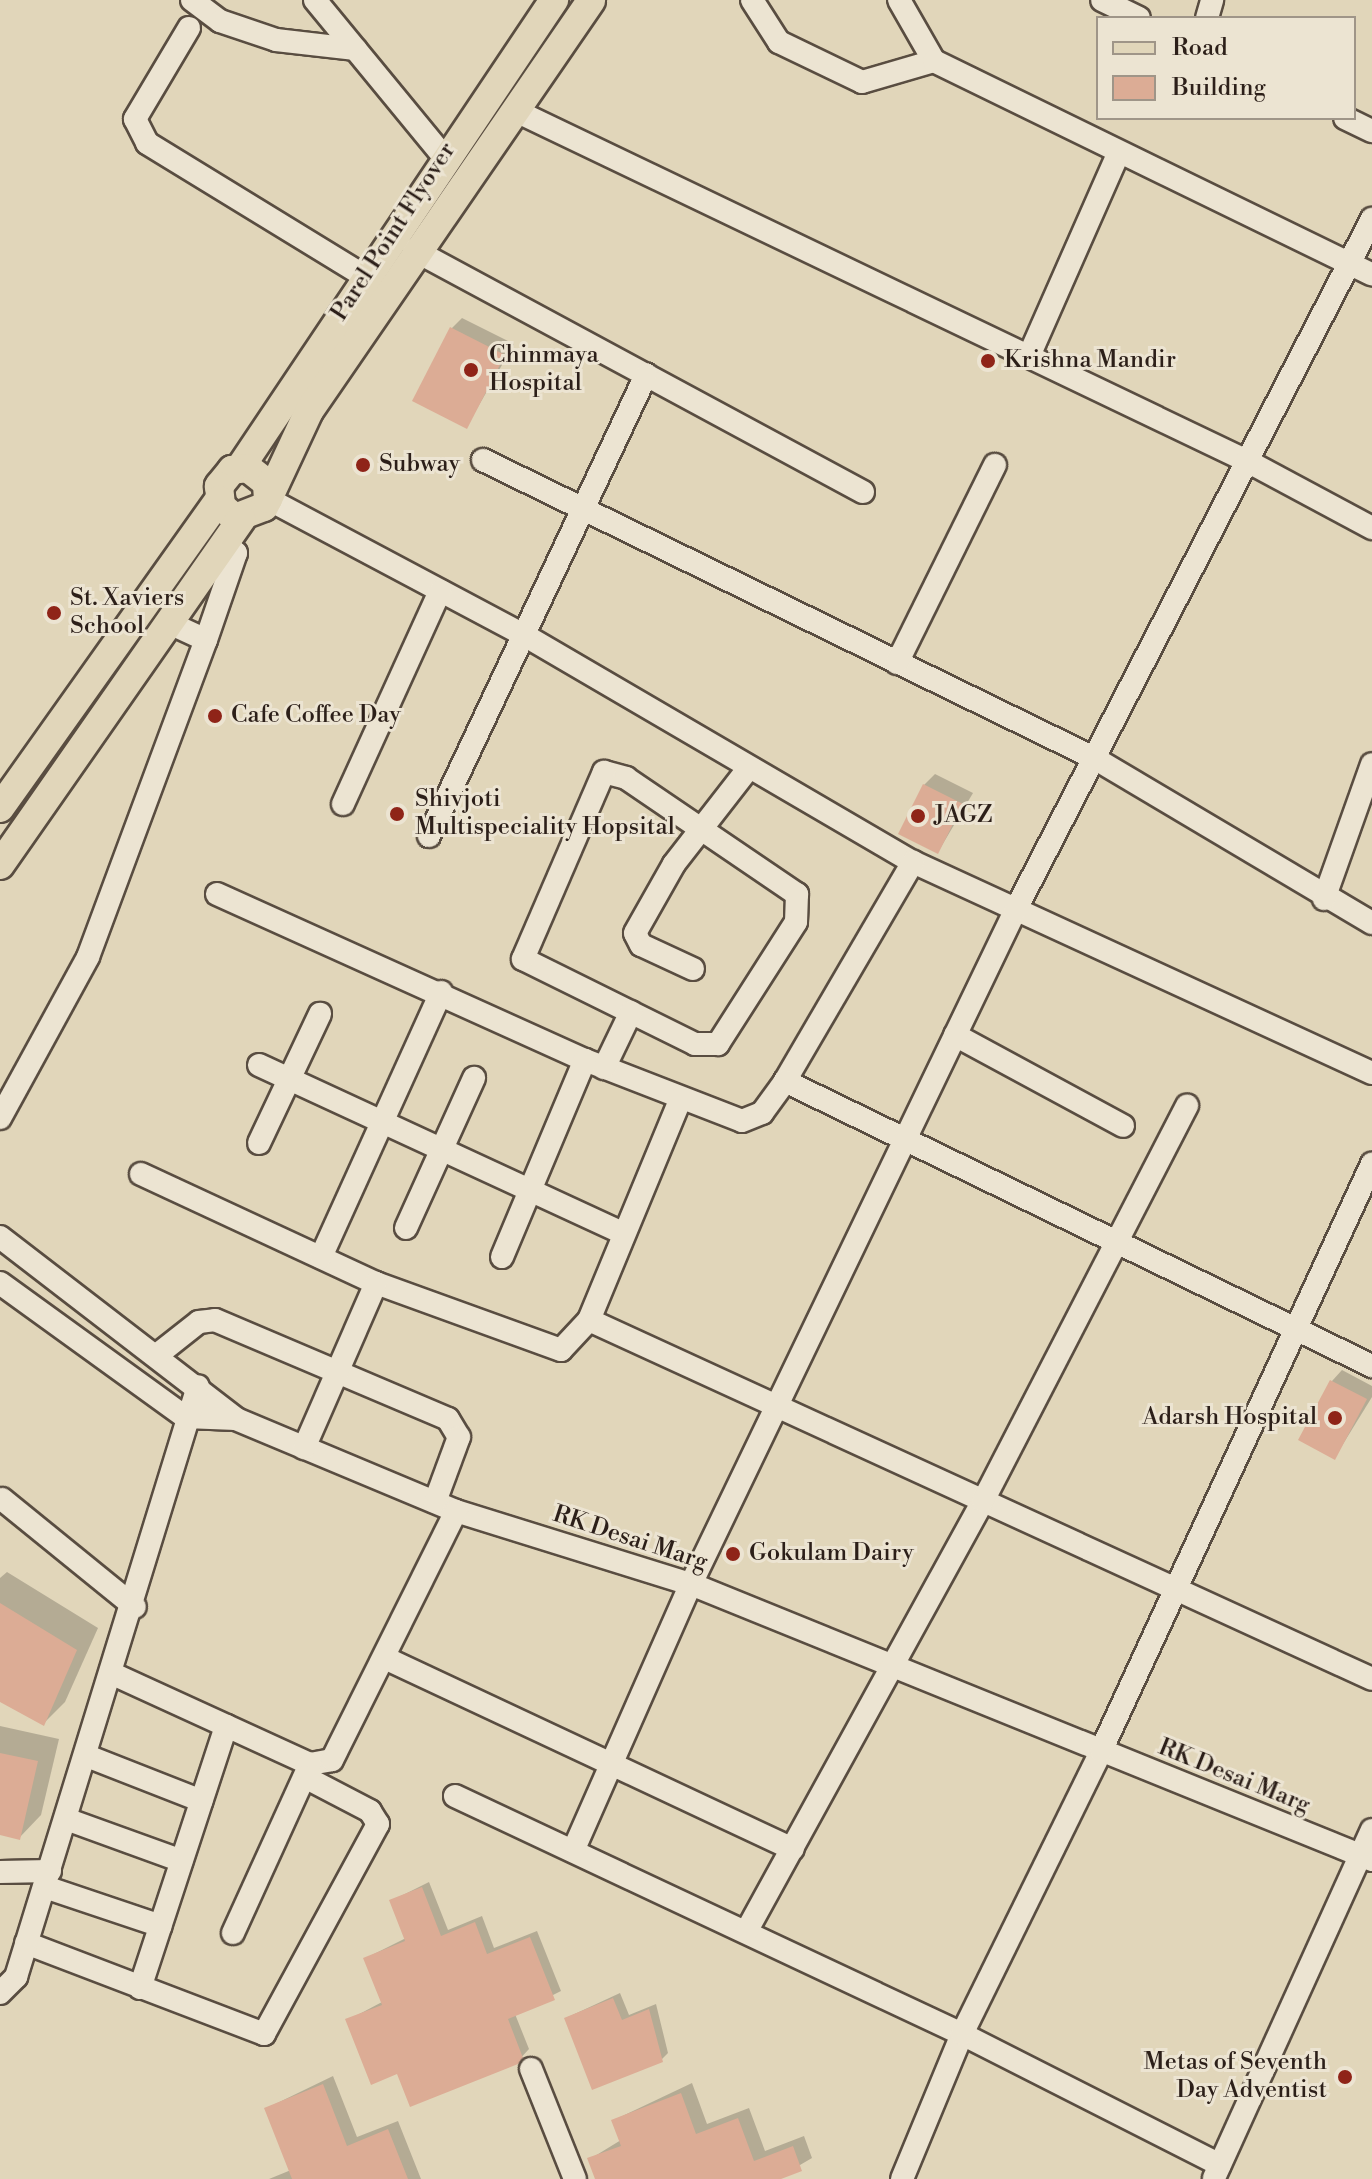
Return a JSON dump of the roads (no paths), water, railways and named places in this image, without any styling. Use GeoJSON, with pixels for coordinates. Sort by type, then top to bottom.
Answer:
{"type":"FeatureCollection","features":[{"type":"Feature","properties":{"kind":"main road","name":"Parel Point Flyover"},"geometry":{"type":"LineString","coordinates":[[240,468],[443,156],[554,0]]}},
{"type":"Feature","properties":{"kind":"main road"},"geometry":{"type":"LineString","coordinates":[[0,865],[241,519],[258,514],[309,411],[414,250],[591,0]]}},
{"type":"Feature","properties":{"kind":"main road"},"geometry":{"type":"LineString","coordinates":[[0,808],[219,500],[222,479],[240,468],[262,476],[268,499]]}},
{"type":"Feature","properties":{"kind":"main road"},"geometry":{"type":"LineString","coordinates":[[219,500],[241,519]]}},
{"type":"Feature","properties":{"kind":"street"},"geometry":{"type":"LineString","coordinates":[[192,0],[220,21],[276,40],[355,49]]}},
{"type":"Feature","properties":{"kind":"street"},"geometry":{"type":"LineString","coordinates":[[752,0],[779,42],[862,82],[934,61]]}},
{"type":"Feature","properties":{"kind":"street"},"geometry":{"type":"LineString","coordinates":[[899,0],[934,61],[1372,275]]}},
{"type":"Feature","properties":{"kind":"street"},"geometry":{"type":"LineString","coordinates":[[1102,0],[1135,16]]}},
{"type":"Feature","properties":{"kind":"street"},"geometry":{"type":"LineString","coordinates":[[318,1],[443,156]]}},
{"type":"Feature","properties":{"kind":"street"},"geometry":{"type":"LineString","coordinates":[[189,28],[135,119],[147,143],[364,276]]}},
{"type":"Feature","properties":{"kind":"street"},"geometry":{"type":"LineString","coordinates":[[514,110],[1247,461],[1372,528]]}},
{"type":"Feature","properties":{"kind":"street"},"geometry":{"type":"LineString","coordinates":[[1349,120],[1372,131]]}},
{"type":"Feature","properties":{"kind":"street"},"geometry":{"type":"LineString","coordinates":[[1029,356],[1119,152]]}},
{"type":"Feature","properties":{"kind":"street"},"geometry":{"type":"LineString","coordinates":[[573,1851],[691,1584],[1015,911],[1372,219]]}},
{"type":"Feature","properties":{"kind":"street"},"geometry":{"type":"LineString","coordinates":[[414,250],[863,492]]}},
{"type":"Feature","properties":{"kind":"street"},"geometry":{"type":"LineString","coordinates":[[429,836],[646,375]]}},
{"type":"Feature","properties":{"kind":"street"},"geometry":{"type":"LineString","coordinates":[[483,460],[1094,758],[1324,899],[1372,923]]}},
{"type":"Feature","properties":{"kind":"street"},"geometry":{"type":"LineString","coordinates":[[897,663],[995,465]]}},
{"type":"Feature","properties":{"kind":"street"},"geometry":{"type":"LineString","coordinates":[[268,499],[524,635],[748,769],[913,862],[1372,1073]]}},
{"type":"Feature","properties":{"kind":"street"},"geometry":{"type":"LineString","coordinates":[[0,1118],[88,957],[236,553],[225,543]]}},
{"type":"Feature","properties":{"kind":"street"},"geometry":{"type":"LineString","coordinates":[[343,804],[440,591]]}},
{"type":"Feature","properties":{"kind":"street"},"geometry":{"type":"LineString","coordinates":[[169,623],[206,640]]}},
{"type":"Feature","properties":{"kind":"street"},"geometry":{"type":"LineString","coordinates":[[1324,899],[1362,821],[1372,764]]}},
{"type":"Feature","properties":{"kind":"street"},"geometry":{"type":"LineString","coordinates":[[693,969],[641,945],[635,933],[701,829],[748,769]]}},
{"type":"Feature","properties":{"kind":"street"},"geometry":{"type":"LineString","coordinates":[[604,772],[626,778],[701,829],[791,886],[799,902],[796,922],[718,1044],[695,1044],[537,970],[522,948],[604,772]]}},
{"type":"Feature","properties":{"kind":"street"},"geometry":{"type":"LineString","coordinates":[[217,894],[441,992],[595,1064],[681,1098],[751,1120],[785,1081],[913,862]]}},
{"type":"Feature","properties":{"kind":"street"},"geometry":{"type":"LineString","coordinates":[[321,1257],[441,992]]}},
{"type":"Feature","properties":{"kind":"street"},"geometry":{"type":"LineString","coordinates":[[502,1257],[529,1190],[595,1064],[631,1012]]}},
{"type":"Feature","properties":{"kind":"street"},"geometry":{"type":"LineString","coordinates":[[259,1143],[320,1014]]}},
{"type":"Feature","properties":{"kind":"street"},"geometry":{"type":"LineString","coordinates":[[955,1035],[1123,1126]]}},
{"type":"Feature","properties":{"kind":"street"},"geometry":{"type":"LineString","coordinates":[[259,1065],[624,1234]]}},
{"type":"Feature","properties":{"kind":"street"},"geometry":{"type":"LineString","coordinates":[[406,1228],[474,1078]]}},
{"type":"Feature","properties":{"kind":"street"},"geometry":{"type":"LineString","coordinates":[[785,1081],[907,1135],[1115,1242],[1372,1366]]}},
{"type":"Feature","properties":{"kind":"street"},"geometry":{"type":"LineString","coordinates":[[141,1174],[376,1283],[545,1348],[571,1343],[589,1320],[681,1098]]}},
{"type":"Feature","properties":{"kind":"street"},"geometry":{"type":"LineString","coordinates":[[746,1932],[983,1501],[1187,1106]]}},
{"type":"Feature","properties":{"kind":"street"},"geometry":{"type":"LineString","coordinates":[[902,2179],[962,2034],[1101,1751],[1372,1164]]}},
{"type":"Feature","properties":{"kind":"street","name":"RK Desai Marg"},"geometry":{"type":"LineString","coordinates":[[0,1237],[198,1386],[236,1419],[456,1511],[691,1584],[1366,1858]]}},
{"type":"Feature","properties":{"kind":"street"},"geometry":{"type":"LineString","coordinates":[[0,1283],[185,1417],[236,1419]]}},
{"type":"Feature","properties":{"kind":"street"},"geometry":{"type":"LineString","coordinates":[[304,1448],[376,1283]]}},
{"type":"Feature","properties":{"kind":"street"},"geometry":{"type":"LineString","coordinates":[[157,1355],[208,1319],[455,1424],[459,1437],[435,1502]]}},
{"type":"Feature","properties":{"kind":"street"},"geometry":{"type":"LineString","coordinates":[[589,1320],[1372,1679]]}},
{"type":"Feature","properties":{"kind":"street"},"geometry":{"type":"LineString","coordinates":[[0,1993],[16,1977],[135,1607],[185,1417],[198,1386]]}},
{"type":"Feature","properties":{"kind":"street"},"geometry":{"type":"LineString","coordinates":[[2,1499],[135,1607]]}},
{"type":"Feature","properties":{"kind":"street"},"geometry":{"type":"LineString","coordinates":[[233,1933],[308,1770],[339,1751],[387,1659],[456,1511]]}},
{"type":"Feature","properties":{"kind":"street"},"geometry":{"type":"LineString","coordinates":[[387,1659],[793,1849]]}},
{"type":"Feature","properties":{"kind":"street"},"geometry":{"type":"LineString","coordinates":[[26,1943],[256,2034],[277,2020],[378,1824],[370,1811],[308,1770],[226,1726],[113,1674]]}},
{"type":"Feature","properties":{"kind":"street"},"geometry":{"type":"LineString","coordinates":[[140,1988],[226,1726]]}},
{"type":"Feature","properties":{"kind":"street"},"geometry":{"type":"LineString","coordinates":[[87,1756],[202,1801]]}},
{"type":"Feature","properties":{"kind":"street"},"geometry":{"type":"LineString","coordinates":[[455,1796],[962,2034],[1217,2172],[1366,1858],[1372,1830]]}},
{"type":"Feature","properties":{"kind":"street"},"geometry":{"type":"LineString","coordinates":[[66,1819],[182,1861]]}},
{"type":"Feature","properties":{"kind":"street"},"geometry":{"type":"LineString","coordinates":[[0,1872],[47,1879],[161,1926]]}},
{"type":"Feature","properties":{"kind":"street"},"geometry":{"type":"LineString","coordinates":[[531,2069],[575,2179]]}},
{"type":"Feature","properties":{"kind":"place","name":"Krishna Mandir"},"geometry":{"type":"Point","coordinates":[988,361]}},
{"type":"Feature","properties":{"kind":"place","name":"Chinmaya Hospital"},"geometry":{"type":"Point","coordinates":[471,370]}},
{"type":"Feature","properties":{"kind":"place","name":"Subway"},"geometry":{"type":"Point","coordinates":[363,465]}},
{"type":"Feature","properties":{"kind":"place","name":"St. Xaviers School"},"geometry":{"type":"Point","coordinates":[54,613]}},
{"type":"Feature","properties":{"kind":"place","name":"Cafe Coffee Day"},"geometry":{"type":"Point","coordinates":[215,716]}},
{"type":"Feature","properties":{"kind":"place","name":"Shivjoti Multispeciality Hopsital"},"geometry":{"type":"Point","coordinates":[397,814]}},
{"type":"Feature","properties":{"kind":"place","name":"JAGZ"},"geometry":{"type":"Point","coordinates":[918,816]}},
{"type":"Feature","properties":{"kind":"place","name":"Adarsh Hospital"},"geometry":{"type":"Point","coordinates":[1335,1418]}},
{"type":"Feature","properties":{"kind":"place","name":"Gokulam Dairy"},"geometry":{"type":"Point","coordinates":[733,1554]}},
{"type":"Feature","properties":{"kind":"place","name":"Metas of Seventh Day Adventist"},"geometry":{"type":"Point","coordinates":[1345,2077]}}]}
